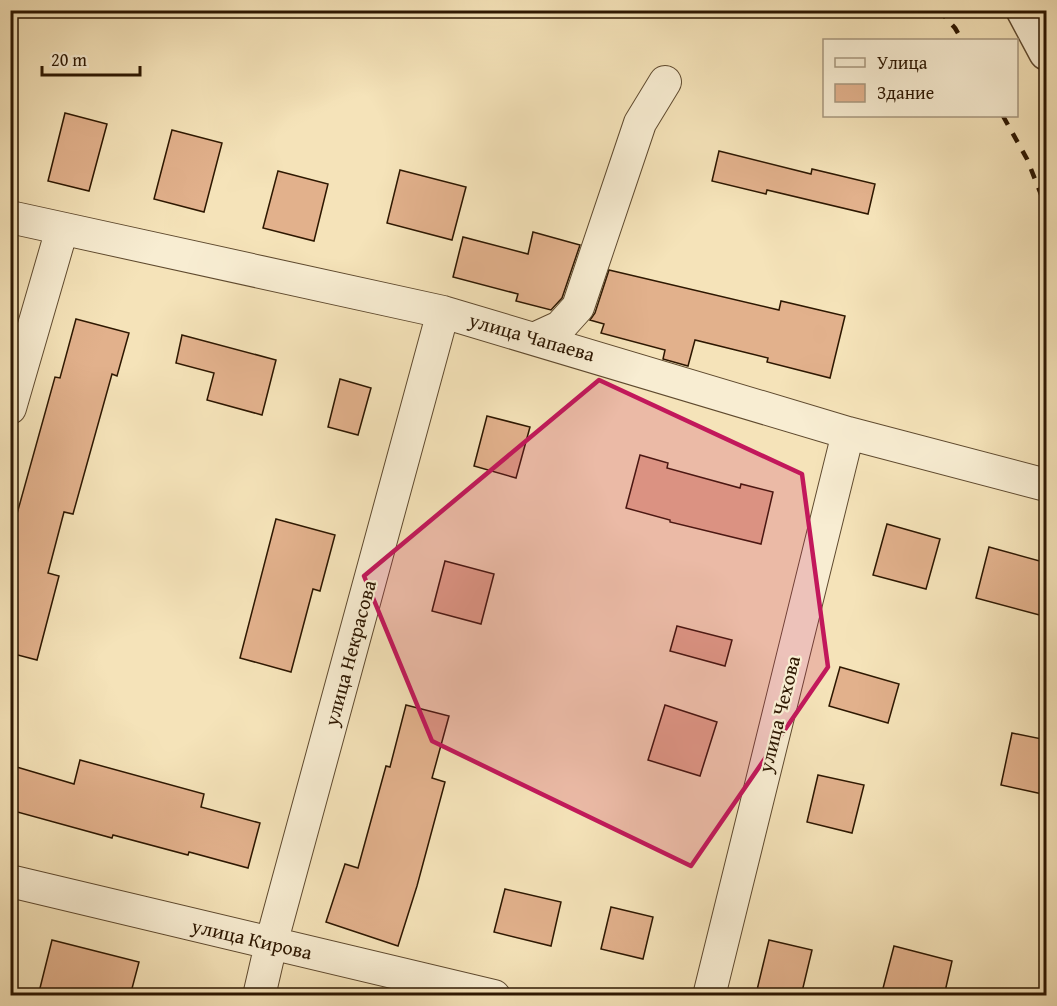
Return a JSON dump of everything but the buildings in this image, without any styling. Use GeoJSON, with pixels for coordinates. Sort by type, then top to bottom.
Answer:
{"type":"FeatureCollection","features":[{"type":"Feature","properties":{"kind":"street"},"geometry":{"type":"LineString","coordinates":[[1023,10],[1047,53]]}},
{"type":"Feature","properties":{"kind":"street"},"geometry":{"type":"LineString","coordinates":[[536,338],[560,327],[578,307],[640,123],[665,82]]}},
{"type":"Feature","properties":{"kind":"street","name":"улица Чапаева"},"geometry":{"type":"LineString","coordinates":[[10,217],[443,312],[848,433],[1047,485]]}},
{"type":"Feature","properties":{"kind":"street"},"geometry":{"type":"LineString","coordinates":[[10,408],[62,229]]}},
{"type":"Feature","properties":{"kind":"street","name":"улица Некрасова"},"geometry":{"type":"LineString","coordinates":[[259,996],[271,944],[443,312]]}},
{"type":"Feature","properties":{"kind":"street","name":"улица Чехова"},"geometry":{"type":"LineString","coordinates":[[709,996],[848,433]]}},
{"type":"Feature","properties":{"kind":"street","name":"улица Кирова"},"geometry":{"type":"LineString","coordinates":[[10,881],[494,996]]}},
{"type":"Feature","properties":{"kind":"highlighted area"},"geometry":{"type":"Polygon","coordinates":[[[599,380],[802,474],[828,667],[691,866],[432,741],[364,576],[599,380]]]}},
{"type":"Feature","properties":{"kind":"railway"},"geometry":{"type":"LineString","coordinates":[[939,10],[961,39]]}},
{"type":"Feature","properties":{"kind":"railway"},"geometry":{"type":"LineString","coordinates":[[1004,117],[1027,159],[1046,207]]}}]}
